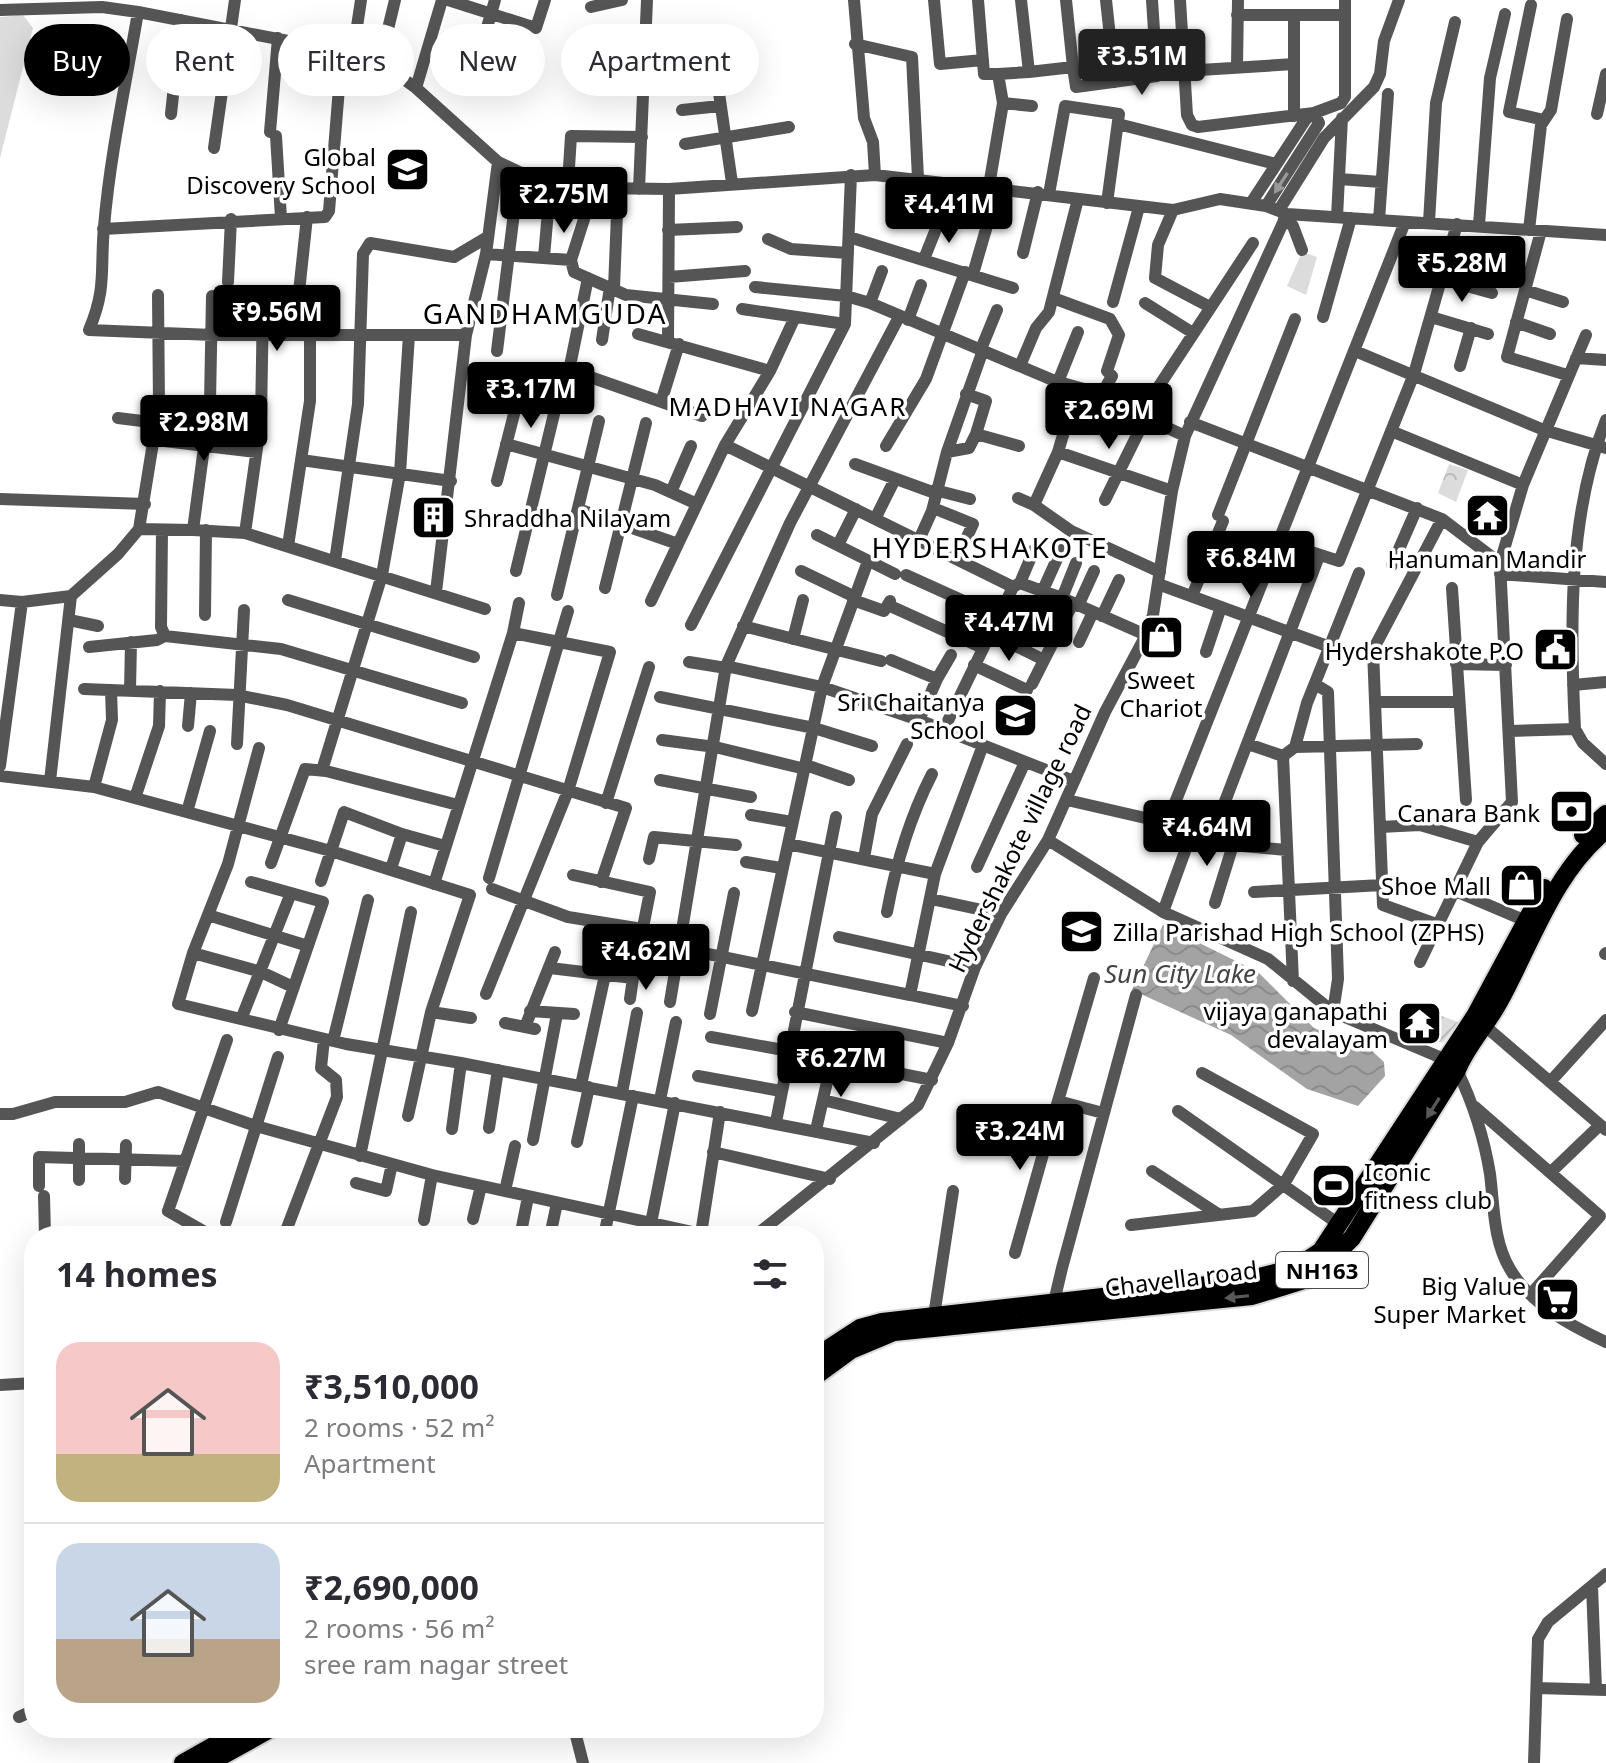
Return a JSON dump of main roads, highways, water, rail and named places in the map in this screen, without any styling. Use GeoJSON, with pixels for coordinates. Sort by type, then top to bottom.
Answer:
{"type":"FeatureCollection","features":[{"type":"Feature","properties":{"kind":"highway","name":"Chavella road"},"geometry":{"type":"LineString","coordinates":[[824,1351],[860,1328],[882,1322],[1252,1296],[1292,1287],[1311,1278],[1352,1238],[1450,1065],[1526,921],[1574,845],[1606,814]]}},
{"type":"Feature","properties":{"kind":"highway","name":"Chavella road"},"geometry":{"type":"LineString","coordinates":[[824,1370],[851,1350],[894,1332],[1273,1276],[1309,1261],[1340,1225],[1450,1065],[1485,1026],[1555,892],[1586,846],[1606,830]]}},
{"type":"Feature","properties":{"kind":"highway"},"geometry":{"type":"LineString","coordinates":[[183,1763],[227,1738]]}},
{"type":"Feature","properties":{"kind":"highway"},"geometry":{"type":"LineString","coordinates":[[221,1760],[256,1738]]}},
{"type":"Feature","properties":{"kind":"water","name":"Sun City Lake"},"geometry":{"type":"Polygon","coordinates":[[[1163,925],[1258,972],[1314,1028],[1371,1050],[1384,1062],[1385,1076],[1358,1106],[1307,1089],[1231,1035],[1132,990],[1163,925]]]}},
{"type":"Feature","properties":{"kind":"place","name":"Global Discovery School"},"geometry":{"type":"Point","coordinates":[407,170]}},
{"type":"Feature","properties":{"kind":"place","name":"Hanuman Mandir"},"geometry":{"type":"Point","coordinates":[1487,516]}},
{"type":"Feature","properties":{"kind":"place","name":"Shraddha Nilayam"},"geometry":{"type":"Point","coordinates":[433,517]}},
{"type":"Feature","properties":{"kind":"place","name":"Sweet Chariot"},"geometry":{"type":"Point","coordinates":[1161,637]}},
{"type":"Feature","properties":{"kind":"place","name":"Hydershakote P.O"},"geometry":{"type":"Point","coordinates":[1555,650]}},
{"type":"Feature","properties":{"kind":"place","name":"Sri Chaitanya School"},"geometry":{"type":"Point","coordinates":[1016,715]}},
{"type":"Feature","properties":{"kind":"place","name":"Canara Bank"},"geometry":{"type":"Point","coordinates":[1571,812]}},
{"type":"Feature","properties":{"kind":"place","name":"Shoe Mall"},"geometry":{"type":"Point","coordinates":[1522,885]}},
{"type":"Feature","properties":{"kind":"place","name":"Zilla Parishad High School (ZPHS)"},"geometry":{"type":"Point","coordinates":[1082,931]}},
{"type":"Feature","properties":{"kind":"place","name":"vijaya ganapathi devalayam"},"geometry":{"type":"Point","coordinates":[1419,1024]}},
{"type":"Feature","properties":{"kind":"place","name":"Iconic fitness club"},"geometry":{"type":"Point","coordinates":[1333,1185]}},
{"type":"Feature","properties":{"kind":"place","name":"Big Value Super Market"},"geometry":{"type":"Point","coordinates":[1557,1299]}},
{"type":"Feature","properties":{"kind":"district","name":"GANDHAMGUDA"},"geometry":{"type":"Point","coordinates":[545,313]}},
{"type":"Feature","properties":{"kind":"district","name":"MADHAVI NAGAR"},"geometry":{"type":"Point","coordinates":[788,406]}},
{"type":"Feature","properties":{"kind":"district","name":"HYDERSHAKOTE"},"geometry":{"type":"Point","coordinates":[990,547]}}]}
